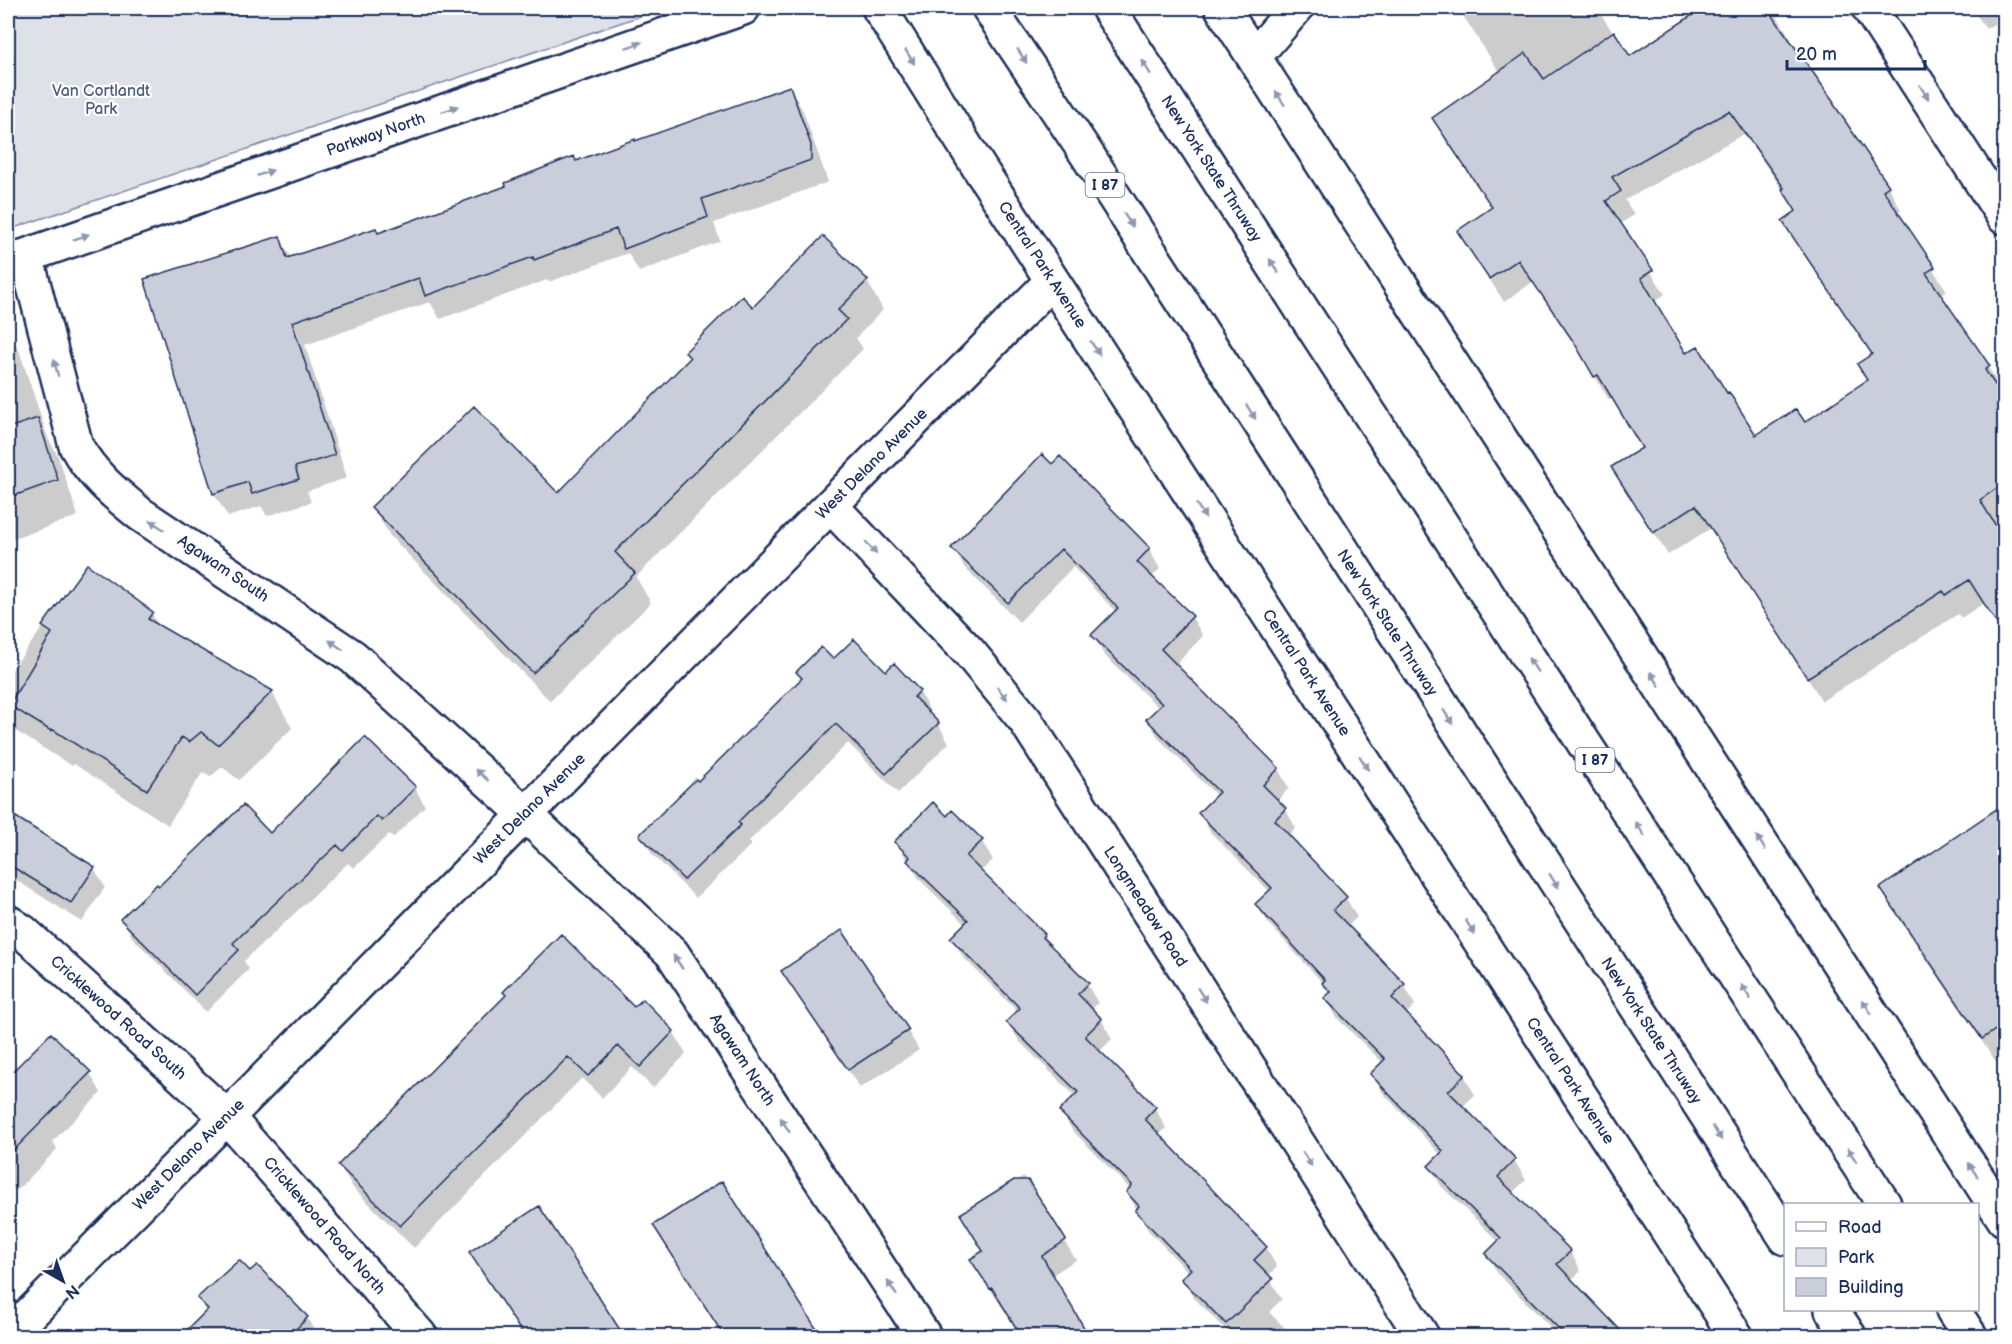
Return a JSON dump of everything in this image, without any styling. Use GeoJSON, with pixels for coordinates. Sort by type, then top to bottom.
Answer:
{"type":"FeatureCollection","features":[{"type":"Feature","properties":{"kind":"main road","name":"Parkway North"},"geometry":{"type":"LineString","coordinates":[[17,259],[743,8]]}},
{"type":"Feature","properties":{"kind":"main road","name":"Central Park Avenue"},"geometry":{"type":"LineString","coordinates":[[879,8],[1052,281],[1736,1336]]}},
{"type":"Feature","properties":{"kind":"main road","name":"New York State Thruway"},"geometry":{"type":"LineString","coordinates":[[989,8],[1086,153],[1784,1236]]}},
{"type":"Feature","properties":{"kind":"main road","name":"New York State Thruway"},"geometry":{"type":"LineString","coordinates":[[1108,8],[1883,1203]]}},
{"type":"Feature","properties":{"kind":"main road"},"geometry":{"type":"LineString","coordinates":[[1222,8],[2004,1220]]}},
{"type":"Feature","properties":{"kind":"main road"},"geometry":{"type":"LineString","coordinates":[[1254,57],[1296,8]]}},
{"type":"Feature","properties":{"kind":"main road"},"geometry":{"type":"LineString","coordinates":[[1869,8],[2004,217]]}},
{"type":"Feature","properties":{"kind":"main road","name":"Agawam South"},"geometry":{"type":"LineString","coordinates":[[17,259],[76,446],[86,463],[109,489],[140,514],[353,657],[525,814]]}},
{"type":"Feature","properties":{"kind":"main road","name":"West Delano Avenue"},"geometry":{"type":"LineString","coordinates":[[8,1336],[1052,281]]}},
{"type":"Feature","properties":{"kind":"main road","name":"Longmeadow Road"},"geometry":{"type":"LineString","coordinates":[[831,506],[969,652],[1025,720],[1422,1336]]}},
{"type":"Feature","properties":{"kind":"main road","name":"Agawam North"},"geometry":{"type":"LineString","coordinates":[[525,814],[672,953],[924,1336]]}},
{"type":"Feature","properties":{"kind":"main road","name":"Cricklewood Road South"},"geometry":{"type":"LineString","coordinates":[[8,922],[23,932],[227,1117]]}},
{"type":"Feature","properties":{"kind":"main road","name":"Cricklewood Road North"},"geometry":{"type":"LineString","coordinates":[[227,1117],[420,1336]]}},
{"type":"Feature","properties":{"kind":"main road"},"geometry":{"type":"LineString","coordinates":[[1833,1311],[1849,1336]]}},
{"type":"Feature","properties":{"kind":"main road"},"geometry":{"type":"LineString","coordinates":[[1954,1311],[1970,1336]]}},
{"type":"Feature","properties":{"kind":"green space","name":"Van Cortlandt Park"},"geometry":{"type":"Polygon","coordinates":[[[8,8],[664,8],[8,230],[8,8]]]}},
{"type":"Feature","properties":{"kind":"building"},"geometry":{"type":"Polygon","coordinates":[[[1703,8],[1767,8],[1834,102],[1889,186],[1883,190],[1935,267],[1926,273],[1990,366],[1985,370],[2004,398],[2004,483],[1980,500],[2004,539],[2004,635],[1969,580],[1946,595],[1943,591],[1807,678],[1696,505],[1653,533],[1611,467],[1642,448],[1598,375],[1594,377],[1575,344],[1518,260],[1489,279],[1457,231],[1492,207],[1432,118],[1526,53],[1544,79],[1614,31],[1630,56],[1703,8]],[[1729,111],[1612,177],[1621,191],[1606,201],[1653,270],[1641,278],[1686,353],[1698,346],[1756,435],[1796,409],[1805,422],[1867,380],[1857,364],[1872,354],[1782,221],[1796,211],[1782,189],[1784,188],[1729,111]]]}},
{"type":"Feature","properties":{"kind":"building"},"geometry":{"type":"Polygon","coordinates":[[[790,86],[811,145],[811,160],[702,199],[708,217],[624,249],[616,229],[534,260],[533,257],[425,296],[419,278],[292,322],[335,455],[295,467],[299,479],[252,494],[248,482],[213,494],[144,279],[280,236],[287,258],[376,228],[378,233],[506,186],[505,183],[574,156],[576,161],[790,86]]]}},
{"type":"Feature","properties":{"kind":"building"},"geometry":{"type":"Polygon","coordinates":[[[823,236],[868,280],[838,310],[847,319],[615,552],[635,573],[533,673],[371,507],[474,406],[558,493],[690,358],[685,352],[742,296],[753,307],[823,236]]]}},
{"type":"Feature","properties":{"kind":"building"},"geometry":{"type":"Polygon","coordinates":[[[38,418],[58,480],[8,498],[8,428],[38,418]]]}},
{"type":"Feature","properties":{"kind":"building"},"geometry":{"type":"Polygon","coordinates":[[[1042,454],[1052,464],[1060,456],[1150,548],[1137,562],[1193,616],[1161,649],[1279,768],[1263,785],[1286,808],[1275,820],[1347,897],[1333,910],[1405,984],[1392,998],[1465,1075],[1448,1091],[1516,1159],[1498,1177],[1571,1251],[1557,1264],[1626,1336],[1566,1336],[1485,1254],[1501,1238],[1428,1166],[1443,1151],[1370,1074],[1385,1059],[1324,998],[1331,992],[1322,983],[1325,980],[1255,904],[1272,888],[1198,813],[1219,792],[1146,719],[1162,704],[1091,635],[1118,608],[1061,549],[1008,603],[951,548],[1042,454]]]}},
{"type":"Feature","properties":{"kind":"building"},"geometry":{"type":"Polygon","coordinates":[[[87,564],[153,612],[148,619],[273,691],[218,745],[201,732],[189,742],[182,737],[147,790],[52,729],[51,731],[9,705],[52,633],[42,626],[87,564]]]}},
{"type":"Feature","properties":{"kind":"building"},"geometry":{"type":"Polygon","coordinates":[[[854,639],[886,671],[894,663],[920,691],[914,697],[939,723],[886,774],[836,724],[738,822],[741,825],[684,880],[639,835],[696,779],[698,781],[802,678],[796,672],[821,647],[833,659],[854,639]]]}},
{"type":"Feature","properties":{"kind":"building"},"geometry":{"type":"Polygon","coordinates":[[[365,737],[416,787],[382,821],[377,816],[343,851],[337,845],[233,943],[239,950],[195,995],[120,919],[157,884],[159,886],[243,805],[270,833],[365,737]]]}},
{"type":"Feature","properties":{"kind":"building"},"geometry":{"type":"Polygon","coordinates":[[[933,802],[947,816],[952,810],[983,840],[966,856],[1045,934],[1042,937],[1089,983],[1078,994],[1102,1019],[1085,1036],[1156,1107],[1145,1119],[1267,1247],[1254,1260],[1273,1279],[1226,1324],[1181,1279],[1191,1269],[1135,1211],[1139,1206],[1126,1192],[1132,1185],[1059,1111],[1078,1092],[1006,1022],[1020,1008],[950,938],[968,920],[907,861],[910,857],[894,842],[933,802]]]}},
{"type":"Feature","properties":{"kind":"building"},"geometry":{"type":"Polygon","coordinates":[[[2004,804],[2004,1024],[1982,1039],[1880,888],[2004,804]]]}},
{"type":"Feature","properties":{"kind":"building"},"geometry":{"type":"Polygon","coordinates":[[[8,812],[95,867],[71,903],[8,864],[8,812]]]}},
{"type":"Feature","properties":{"kind":"building"},"geometry":{"type":"Polygon","coordinates":[[[842,930],[909,1030],[848,1070],[781,971],[842,930]]]}},
{"type":"Feature","properties":{"kind":"building"},"geometry":{"type":"Polygon","coordinates":[[[561,934],[634,1007],[643,999],[674,1031],[640,1067],[618,1046],[588,1076],[568,1057],[400,1226],[338,1165],[506,995],[503,992],[561,934]]]}},
{"type":"Feature","properties":{"kind":"building"},"geometry":{"type":"Polygon","coordinates":[[[51,1033],[91,1072],[8,1156],[8,1076],[51,1033]]]}},
{"type":"Feature","properties":{"kind":"building"},"geometry":{"type":"Polygon","coordinates":[[[1014,1180],[1028,1180],[1066,1240],[1042,1256],[1089,1336],[1021,1336],[992,1288],[990,1289],[970,1259],[983,1251],[960,1214],[1014,1180]]]}},
{"type":"Feature","properties":{"kind":"building"},"geometry":{"type":"Polygon","coordinates":[[[722,1181],[821,1336],[724,1336],[653,1225],[722,1181]]]}},
{"type":"Feature","properties":{"kind":"building"},"geometry":{"type":"Polygon","coordinates":[[[539,1206],[624,1336],[524,1336],[469,1252],[539,1206]]]}},
{"type":"Feature","properties":{"kind":"building"},"geometry":{"type":"Polygon","coordinates":[[[239,1260],[250,1271],[257,1265],[308,1317],[289,1336],[181,1336],[208,1309],[197,1298],[239,1260]]]}}]}
